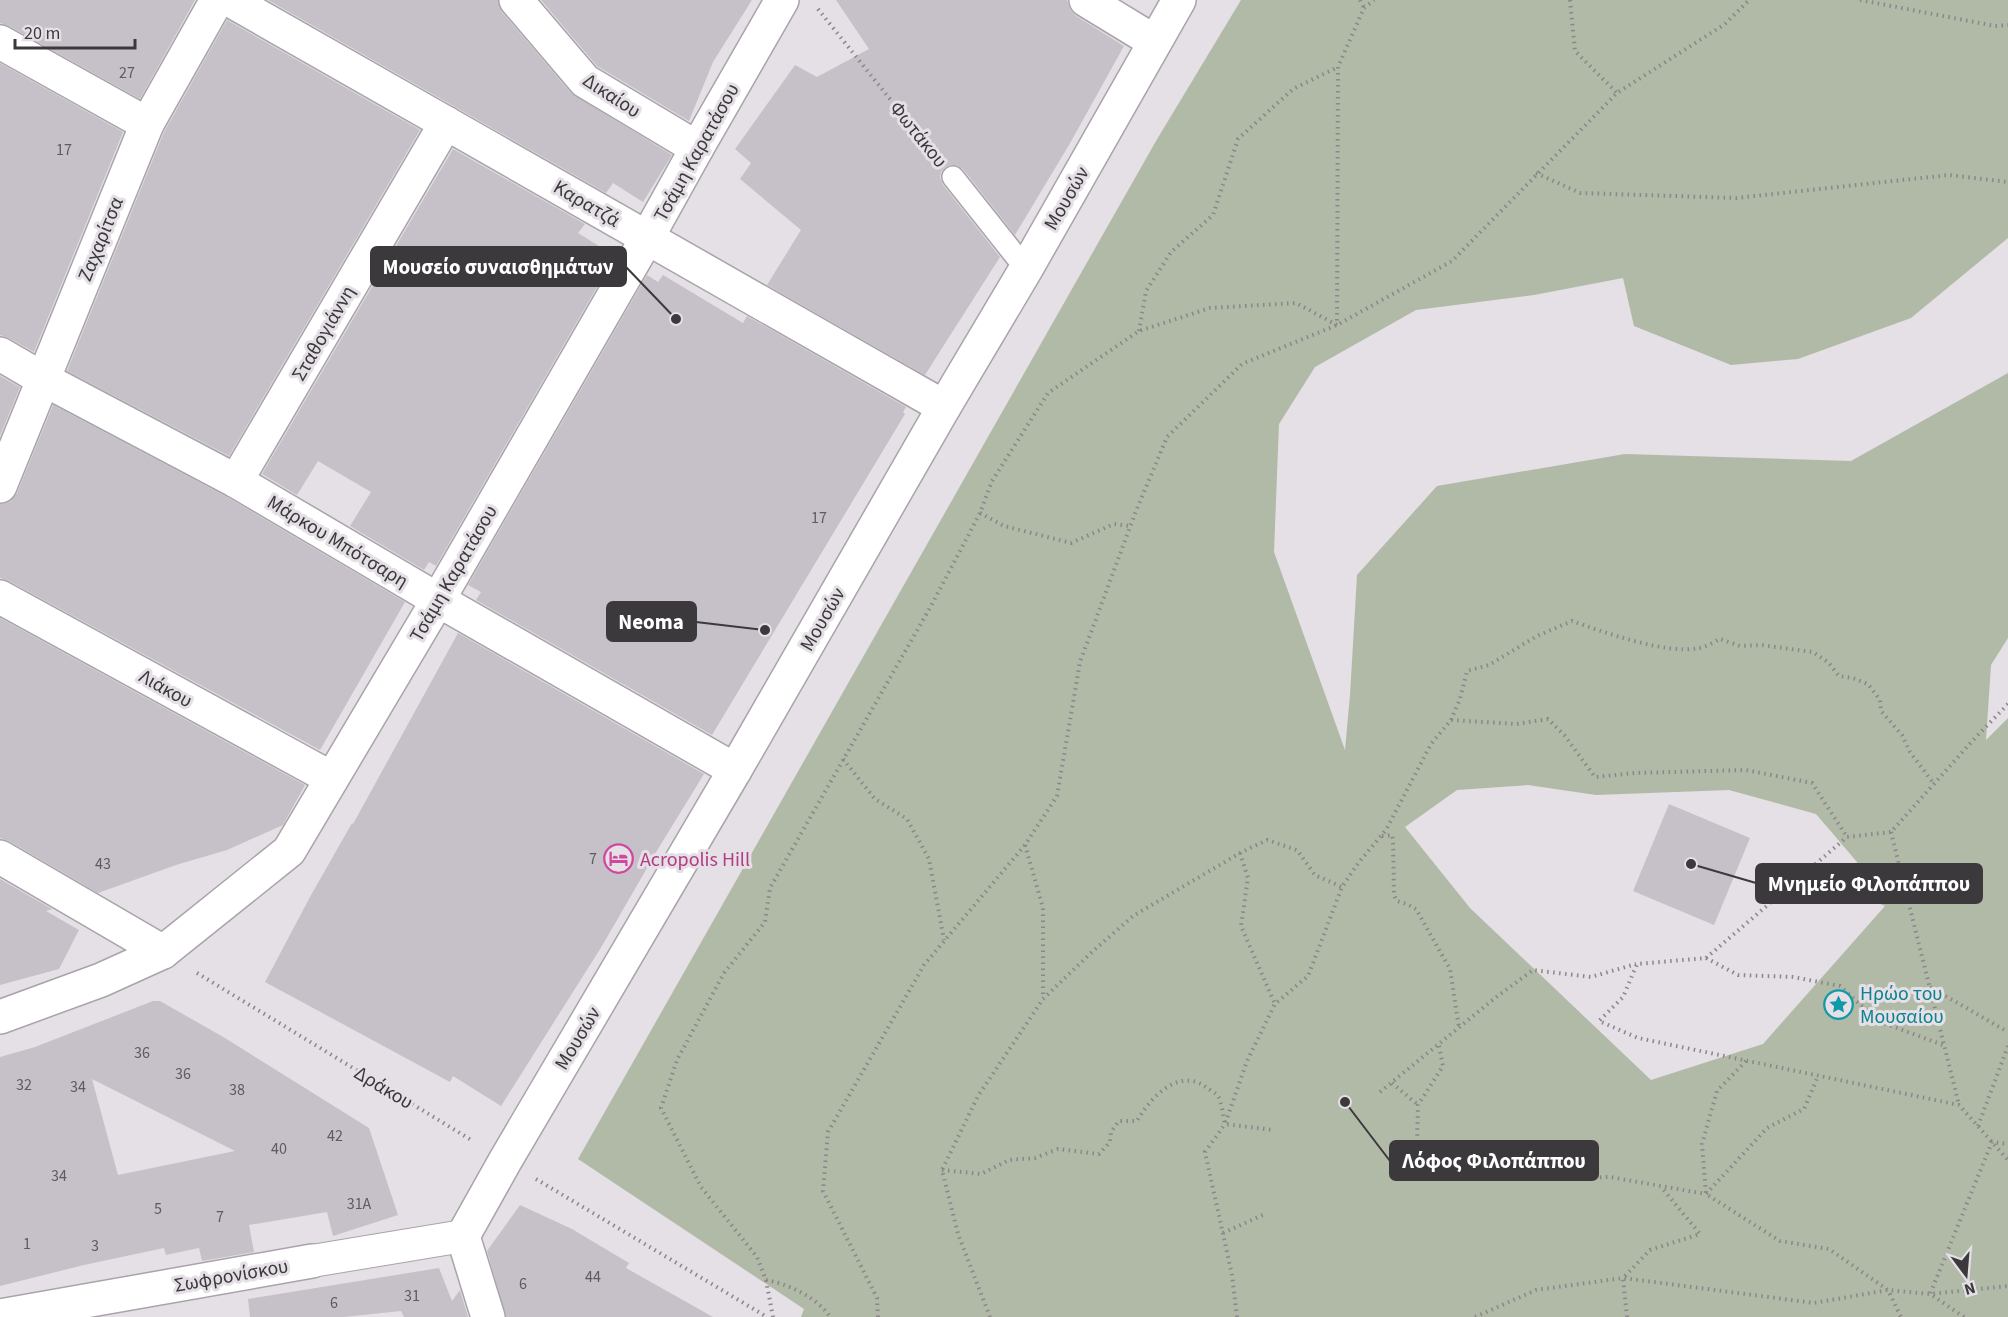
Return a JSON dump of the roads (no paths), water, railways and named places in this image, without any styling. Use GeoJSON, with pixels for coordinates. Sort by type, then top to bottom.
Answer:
{"type":"FeatureCollection","features":[{"type":"Feature","properties":{"kind":"street","name":"Ζαχαρίτσα"},"geometry":{"type":"LineString","coordinates":[[0,486],[147,124],[217,0]]}},
{"type":"Feature","properties":{"kind":"street","name":"Καρατζά"},"geometry":{"type":"LineString","coordinates":[[230,0],[944,407]]}},
{"type":"Feature","properties":{"kind":"street","name":"Δικαίου"},"geometry":{"type":"LineString","coordinates":[[516,0],[585,81],[697,148]]}},
{"type":"Feature","properties":{"kind":"street","name":"Τσάμη Καρατάσου"},"geometry":{"type":"LineString","coordinates":[[0,1017],[101,980],[163,952],[289,851],[438,600],[782,0]]}},
{"type":"Feature","properties":{"kind":"street"},"geometry":{"type":"LineString","coordinates":[[1086,0],[1155,42]]}},
{"type":"Feature","properties":{"kind":"street","name":"Μουσών"},"geometry":{"type":"LineString","coordinates":[[463,1236],[1026,269],[1179,0]]}},
{"type":"Feature","properties":{"kind":"street"},"geometry":{"type":"LineString","coordinates":[[0,42],[147,124]]}},
{"type":"Feature","properties":{"kind":"street","name":"Σταθογιάννη"},"geometry":{"type":"LineString","coordinates":[[236,481],[446,123]]}},
{"type":"Feature","properties":{"kind":"street","name":"Μάρκου Μπότσαρη"},"geometry":{"type":"LineString","coordinates":[[0,354],[236,481],[735,770]]}},
{"type":"Feature","properties":{"kind":"street","name":"Λιάκου"},"geometry":{"type":"LineString","coordinates":[[0,597],[331,778]]}},
{"type":"Feature","properties":{"kind":"street"},"geometry":{"type":"LineString","coordinates":[[0,857],[163,952]]}},
{"type":"Feature","properties":{"kind":"street"},"geometry":{"type":"LineString","coordinates":[[463,1236],[488,1317]]}},
{"type":"Feature","properties":{"kind":"street","name":"Σωφρονίσκου"},"geometry":{"type":"LineString","coordinates":[[0,1316],[463,1236]]}},
{"type":"Feature","properties":{"kind":"lane","name":"Φωτάκου"},"geometry":{"type":"LineString","coordinates":[[952,177],[1026,269]]}},
{"type":"Feature","properties":{"kind":"place","name":"Μουσείο συναισθημάτων"},"geometry":{"type":"Point","coordinates":[676,319]}},
{"type":"Feature","properties":{"kind":"place","name":"Neoma"},"geometry":{"type":"Point","coordinates":[765,630]}},
{"type":"Feature","properties":{"kind":"place","name":"Acropolis Hill"},"geometry":{"type":"Point","coordinates":[619,859]}},
{"type":"Feature","properties":{"kind":"place","name":"Μνημείο Φιλοπάππου"},"geometry":{"type":"Point","coordinates":[1691,864]}},
{"type":"Feature","properties":{"kind":"place","name":"Ηρώο του Μουσαίου"},"geometry":{"type":"Point","coordinates":[1839,1004]}},
{"type":"Feature","properties":{"kind":"place","name":"Λόφος Φιλοπάππου"},"geometry":{"type":"Point","coordinates":[1345,1102]}}]}
